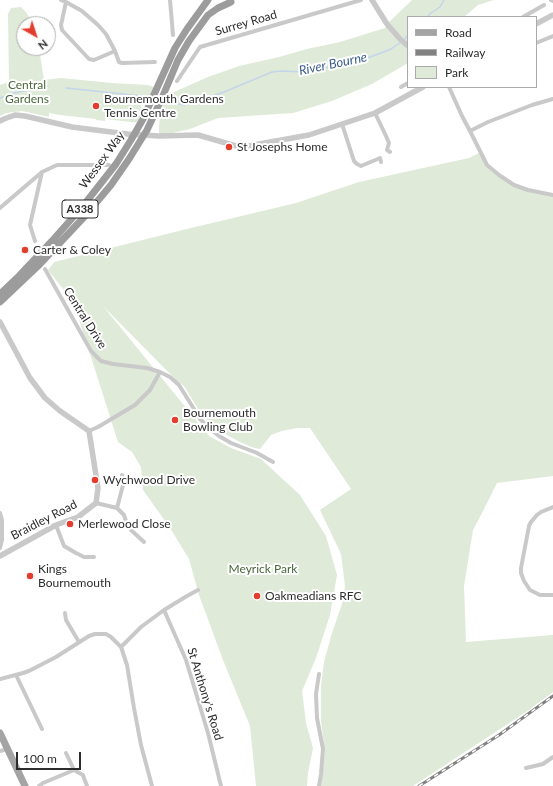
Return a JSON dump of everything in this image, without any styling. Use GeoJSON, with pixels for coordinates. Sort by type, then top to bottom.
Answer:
{"type":"FeatureCollection","features":[{"type":"Feature","properties":{"kind":"highway","name":"Wessex Way"},"geometry":{"type":"LineString","coordinates":[[0,294],[39,265],[123,153],[143,119],[170,58],[181,38],[208,0]]}},
{"type":"Feature","properties":{"kind":"highway"},"geometry":{"type":"LineString","coordinates":[[223,0],[234,1]]}},
{"type":"Feature","properties":{"kind":"highway","name":"Wessex Way"},"geometry":{"type":"LineString","coordinates":[[0,302],[39,265],[111,185],[129,159],[154,117],[183,50],[200,25],[212,12],[234,1]]}},
{"type":"Feature","properties":{"kind":"main road"},"geometry":{"type":"LineString","coordinates":[[0,733],[4,750],[25,786]]}},
{"type":"Feature","properties":{"kind":"street"},"geometry":{"type":"LineString","coordinates":[[60,0],[82,11],[98,24],[106,34],[119,62],[154,63]]}},
{"type":"Feature","properties":{"kind":"street"},"geometry":{"type":"LineString","coordinates":[[170,0],[173,35]]}},
{"type":"Feature","properties":{"kind":"street","name":"Surrey Road"},"geometry":{"type":"LineString","coordinates":[[177,82],[200,47],[361,0]]}},
{"type":"Feature","properties":{"kind":"street"},"geometry":{"type":"LineString","coordinates":[[372,0],[387,24],[404,43]]}},
{"type":"Feature","properties":{"kind":"street"},"geometry":{"type":"LineString","coordinates":[[66,2],[61,26],[62,30],[89,59],[94,60],[115,51]]}},
{"type":"Feature","properties":{"kind":"street"},"geometry":{"type":"LineString","coordinates":[[525,16],[544,5]]}},
{"type":"Feature","properties":{"kind":"street"},"geometry":{"type":"LineString","coordinates":[[537,23],[553,15]]}},
{"type":"Feature","properties":{"kind":"street"},"geometry":{"type":"LineString","coordinates":[[537,43],[553,36]]}},
{"type":"Feature","properties":{"kind":"street"},"geometry":{"type":"LineString","coordinates":[[401,87],[407,82]]}},
{"type":"Feature","properties":{"kind":"street"},"geometry":{"type":"LineString","coordinates":[[0,121],[15,115],[25,116],[72,127],[159,136],[198,135],[236,146],[248,146],[309,135],[375,113],[421,88]]}},
{"type":"Feature","properties":{"kind":"street"},"geometry":{"type":"LineString","coordinates":[[449,88],[487,165],[514,185],[528,190],[553,195]]}},
{"type":"Feature","properties":{"kind":"street"},"geometry":{"type":"LineString","coordinates":[[470,131],[488,122],[532,105],[553,99]]}},
{"type":"Feature","properties":{"kind":"street"},"geometry":{"type":"LineString","coordinates":[[375,113],[388,140],[387,151]]}},
{"type":"Feature","properties":{"kind":"street"},"geometry":{"type":"LineString","coordinates":[[342,124],[354,161],[357,164],[362,166],[380,158],[381,162]]}},
{"type":"Feature","properties":{"kind":"street"},"geometry":{"type":"LineString","coordinates":[[0,208],[42,172],[57,165],[109,165]]}},
{"type":"Feature","properties":{"kind":"street"},"geometry":{"type":"LineString","coordinates":[[35,238],[30,224],[42,172]]}},
{"type":"Feature","properties":{"kind":"street","name":"Central Drive"},"geometry":{"type":"LineString","coordinates":[[39,265],[91,351],[101,361],[147,368],[170,377],[179,385],[200,419],[214,432],[219,436],[273,462]]}},
{"type":"Feature","properties":{"kind":"street"},"geometry":{"type":"LineString","coordinates":[[0,322],[30,378],[45,398],[60,411],[89,431],[135,405],[150,390],[160,372]]}},
{"type":"Feature","properties":{"kind":"street","name":"Braidley Road"},"geometry":{"type":"LineString","coordinates":[[0,556],[56,525],[78,517],[96,503],[98,488],[89,431]]}},
{"type":"Feature","properties":{"kind":"street"},"geometry":{"type":"LineString","coordinates":[[117,508],[123,485],[122,476]]}},
{"type":"Feature","properties":{"kind":"street"},"geometry":{"type":"LineString","coordinates":[[96,503],[117,508],[124,515],[126,524],[144,542]]}},
{"type":"Feature","properties":{"kind":"street"},"geometry":{"type":"LineString","coordinates":[[553,507],[541,512],[531,522],[521,568],[524,581],[530,590],[540,595],[553,595]]}},
{"type":"Feature","properties":{"kind":"street"},"geometry":{"type":"LineString","coordinates":[[0,513],[2,523],[2,540],[0,548]]}},
{"type":"Feature","properties":{"kind":"street"},"geometry":{"type":"LineString","coordinates":[[56,525],[64,546],[84,557],[94,557]]}},
{"type":"Feature","properties":{"kind":"street"},"geometry":{"type":"LineString","coordinates":[[121,647],[141,626],[186,596],[198,590]]}},
{"type":"Feature","properties":{"kind":"street","name":"St Anthony's Road"},"geometry":{"type":"LineString","coordinates":[[164,610],[186,660],[208,732],[221,786]]}},
{"type":"Feature","properties":{"kind":"street"},"geometry":{"type":"LineString","coordinates":[[65,613],[66,620],[79,642]]}},
{"type":"Feature","properties":{"kind":"street"},"geometry":{"type":"LineString","coordinates":[[0,679],[23,673],[41,665],[89,636],[95,634],[106,634],[111,637],[121,647],[128,665],[141,745],[152,786]]}},
{"type":"Feature","properties":{"kind":"street"},"geometry":{"type":"LineString","coordinates":[[319,674],[316,694],[317,718],[323,749],[319,786]]}},
{"type":"Feature","properties":{"kind":"street"},"geometry":{"type":"LineString","coordinates":[[16,675],[42,729]]}},
{"type":"Feature","properties":{"kind":"street"},"geometry":{"type":"LineString","coordinates":[[66,753],[74,770],[83,775],[87,786]]}},
{"type":"Feature","properties":{"kind":"street"},"geometry":{"type":"LineString","coordinates":[[526,768],[543,764],[553,757]]}},
{"type":"Feature","properties":{"kind":"street"},"geometry":{"type":"LineString","coordinates":[[40,786],[74,770]]}},
{"type":"Feature","properties":{"kind":"green space"},"geometry":{"type":"Polygon","coordinates":[[[412,0],[494,0],[478,5],[465,16],[407,16],[407,64],[372,84],[332,101],[293,113],[218,118],[190,129],[159,136],[161,111],[167,95],[208,77],[239,66],[340,42],[385,28],[387,24],[412,0]]]}},
{"type":"Feature","properties":{"kind":"green space","name":"Central Gardens"},"geometry":{"type":"Polygon","coordinates":[[[21,7],[28,16],[16,16],[16,56],[40,56],[44,80],[61,78],[148,85],[154,87],[148,100],[142,99],[140,123],[105,119],[105,121],[49,113],[49,117],[22,111],[6,113],[0,116],[0,85],[9,82],[8,14],[11,8],[21,7]]]}},
{"type":"Feature","properties":{"kind":"green space","name":"Meyrick Park"},"geometry":{"type":"Polygon","coordinates":[[[481,152],[487,165],[514,185],[553,195],[553,476],[497,483],[473,530],[464,586],[466,642],[553,635],[553,692],[526,712],[413,786],[321,786],[325,752],[321,721],[321,686],[324,662],[343,601],[345,586],[341,554],[320,510],[351,489],[310,428],[297,428],[271,435],[260,449],[240,442],[216,428],[200,412],[184,386],[176,380],[103,306],[209,436],[231,448],[261,459],[300,495],[326,536],[337,575],[330,615],[316,658],[302,691],[306,723],[313,748],[307,786],[256,786],[250,726],[223,660],[199,595],[189,559],[170,528],[143,490],[141,467],[132,452],[118,442],[76,310],[63,289],[48,270],[54,262],[296,203],[359,182],[469,158],[481,152]]]}},
{"type":"Feature","properties":{"kind":"waterway","name":"River Bourne"},"geometry":{"type":"LineString","coordinates":[[428,16],[440,7],[444,0]]}},
{"type":"Feature","properties":{"kind":"waterway","name":"River Bourne"},"geometry":{"type":"LineString","coordinates":[[404,40],[407,36]]}},
{"type":"Feature","properties":{"kind":"waterway","name":"River Bourne"},"geometry":{"type":"LineString","coordinates":[[162,100],[184,105],[224,92],[272,72],[304,72],[317,70],[367,58],[391,49],[401,42]]}},
{"type":"Feature","properties":{"kind":"waterway","name":"River Bourne"},"geometry":{"type":"LineString","coordinates":[[0,98],[14,93],[48,86]]}},
{"type":"Feature","properties":{"kind":"waterway","name":"River Bourne"},"geometry":{"type":"LineString","coordinates":[[66,88],[151,97]]}},
{"type":"Feature","properties":{"kind":"railway"},"geometry":{"type":"LineString","coordinates":[[419,786],[499,735],[553,696]]}},
{"type":"Feature","properties":{"kind":"place","name":"Bournemouth Gardens Tennis Centre"},"geometry":{"type":"Point","coordinates":[96,106]}},
{"type":"Feature","properties":{"kind":"place","name":"St Josephs Home"},"geometry":{"type":"Point","coordinates":[229,147]}},
{"type":"Feature","properties":{"kind":"place","name":"Carter & Coley"},"geometry":{"type":"Point","coordinates":[25,250]}},
{"type":"Feature","properties":{"kind":"place","name":"Bournemouth Bowling Club"},"geometry":{"type":"Point","coordinates":[175,420]}},
{"type":"Feature","properties":{"kind":"place","name":"Wychwood Drive"},"geometry":{"type":"Point","coordinates":[95,480]}},
{"type":"Feature","properties":{"kind":"place","name":"Merlewood Close"},"geometry":{"type":"Point","coordinates":[70,524]}},
{"type":"Feature","properties":{"kind":"place","name":"Kings Bournemouth"},"geometry":{"type":"Point","coordinates":[30,576]}},
{"type":"Feature","properties":{"kind":"place","name":"Oakmeadians RFC"},"geometry":{"type":"Point","coordinates":[257,596]}}]}
